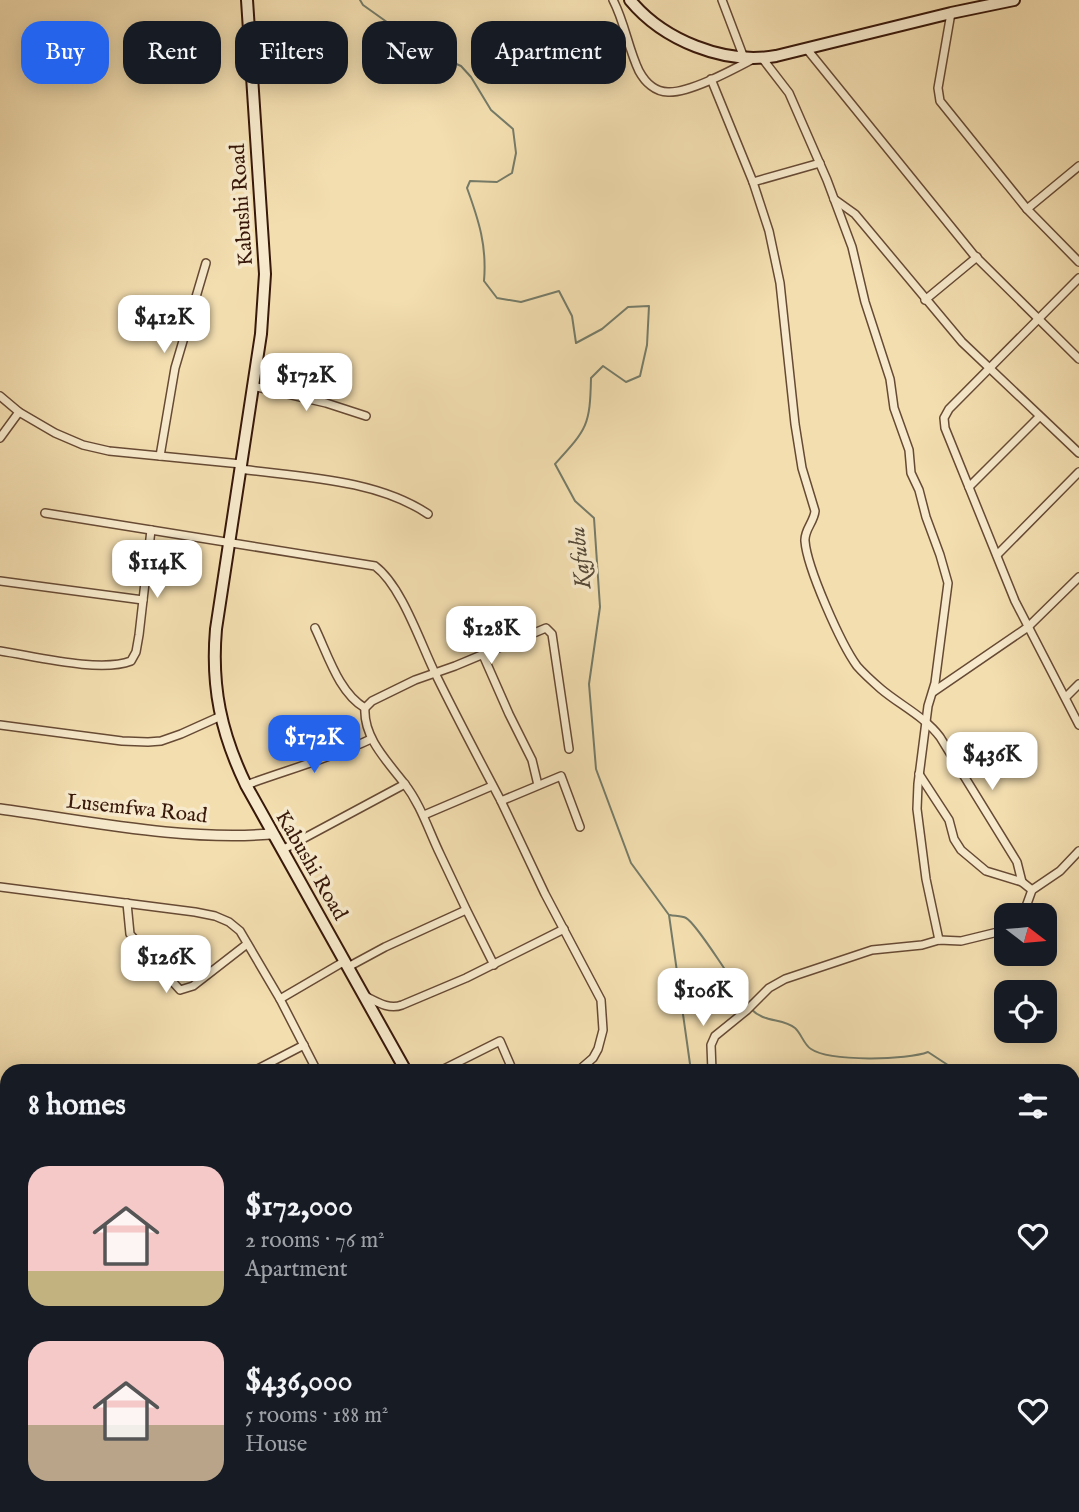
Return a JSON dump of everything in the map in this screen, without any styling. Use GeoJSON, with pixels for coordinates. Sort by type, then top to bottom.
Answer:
{"type":"FeatureCollection","features":[{"type":"Feature","properties":{"kind":"main road","name":"Kabushi Road"},"geometry":{"type":"LineString","coordinates":[[247,0],[265,274],[261,334],[215,629],[213,663],[221,716],[232,755],[246,785],[271,834],[402,1064]]}},
{"type":"Feature","properties":{"kind":"main road"},"geometry":{"type":"LineString","coordinates":[[630,0],[654,23],[680,39],[712,51],[753,58],[1014,0]]}},
{"type":"Feature","properties":{"kind":"street"},"geometry":{"type":"LineString","coordinates":[[613,0],[622,18],[639,71],[652,87],[670,93],[711,79],[753,58]]}},
{"type":"Feature","properties":{"kind":"street"},"geometry":{"type":"LineString","coordinates":[[722,0],[753,58],[789,93],[834,199],[857,264],[865,302],[890,379],[894,408],[909,450],[911,473],[919,490],[948,583],[919,773],[919,825],[926,879],[939,940]]}},
{"type":"Feature","properties":{"kind":"street"},"geometry":{"type":"LineString","coordinates":[[951,13],[938,88],[940,101],[1027,209],[1079,262]]}},
{"type":"Feature","properties":{"kind":"street"},"geometry":{"type":"LineString","coordinates":[[806,48],[976,257],[1079,359]]}},
{"type":"Feature","properties":{"kind":"street"},"geometry":{"type":"LineString","coordinates":[[711,79],[753,182],[769,231],[780,283],[796,435],[802,468],[815,511],[814,519],[805,535],[807,553],[833,620],[858,666],[898,703],[926,722],[940,737],[1017,862],[1022,882]]}},
{"type":"Feature","properties":{"kind":"street"},"geometry":{"type":"LineString","coordinates":[[753,182],[820,163]]}},
{"type":"Feature","properties":{"kind":"street"},"geometry":{"type":"LineString","coordinates":[[1027,209],[1079,166]]}},
{"type":"Feature","properties":{"kind":"street"},"geometry":{"type":"LineString","coordinates":[[834,199],[855,214],[962,342],[1079,453]]}},
{"type":"Feature","properties":{"kind":"street"},"geometry":{"type":"LineString","coordinates":[[925,300],[976,257]]}},
{"type":"Feature","properties":{"kind":"street"},"geometry":{"type":"LineString","coordinates":[[160,456],[175,368],[206,263]]}},
{"type":"Feature","properties":{"kind":"street"},"geometry":{"type":"LineString","coordinates":[[1079,278],[948,409],[944,418],[945,428],[1028,627],[1079,725]]}},
{"type":"Feature","properties":{"kind":"street"},"geometry":{"type":"LineString","coordinates":[[252,386],[326,403],[366,416]]}},
{"type":"Feature","properties":{"kind":"street"},"geometry":{"type":"LineString","coordinates":[[0,396],[19,412],[55,433],[83,445],[109,451],[241,466],[341,482],[413,504],[428,514]]}},
{"type":"Feature","properties":{"kind":"street"},"geometry":{"type":"LineString","coordinates":[[0,438],[19,412]]}},
{"type":"Feature","properties":{"kind":"street"},"geometry":{"type":"LineString","coordinates":[[969,487],[1040,417]]}},
{"type":"Feature","properties":{"kind":"street"},"geometry":{"type":"LineString","coordinates":[[997,555],[1079,472]]}},
{"type":"Feature","properties":{"kind":"street"},"geometry":{"type":"LineString","coordinates":[[45,513],[375,566],[383,572],[406,610],[435,673],[601,1000],[603,1030],[598,1049],[586,1064]]}},
{"type":"Feature","properties":{"kind":"street"},"geometry":{"type":"LineString","coordinates":[[0,651],[82,664],[120,665],[131,661],[136,652],[151,530]]}},
{"type":"Feature","properties":{"kind":"street"},"geometry":{"type":"LineString","coordinates":[[933,692],[1028,627],[1079,577]]}},
{"type":"Feature","properties":{"kind":"street"},"geometry":{"type":"LineString","coordinates":[[0,581],[143,600]]}},
{"type":"Feature","properties":{"kind":"street"},"geometry":{"type":"LineString","coordinates":[[315,628],[346,692],[365,708]]}},
{"type":"Feature","properties":{"kind":"street"},"geometry":{"type":"LineString","coordinates":[[494,965],[466,910],[424,815],[405,784],[371,739],[365,708],[372,701],[415,680],[483,655],[541,629],[549,629],[569,749]]}},
{"type":"Feature","properties":{"kind":"street"},"geometry":{"type":"LineString","coordinates":[[483,655],[532,760],[538,785]]}},
{"type":"Feature","properties":{"kind":"street"},"geometry":{"type":"LineString","coordinates":[[1066,697],[1079,684]]}},
{"type":"Feature","properties":{"kind":"street"},"geometry":{"type":"LineString","coordinates":[[0,725],[148,742],[181,734],[221,716]]}},
{"type":"Feature","properties":{"kind":"street"},"geometry":{"type":"LineString","coordinates":[[246,785],[312,760],[343,752],[371,739]]}},
{"type":"Feature","properties":{"kind":"street"},"geometry":{"type":"LineString","coordinates":[[919,773],[949,820],[954,839],[961,850],[986,871],[1022,882],[1032,890]]}},
{"type":"Feature","properties":{"kind":"street"},"geometry":{"type":"LineString","coordinates":[[500,802],[561,776],[580,827]]}},
{"type":"Feature","properties":{"kind":"street"},"geometry":{"type":"LineString","coordinates":[[282,850],[405,784]]}},
{"type":"Feature","properties":{"kind":"street"},"geometry":{"type":"LineString","coordinates":[[424,815],[492,786]]}},
{"type":"Feature","properties":{"kind":"street","name":"Lusemfwa Road"},"geometry":{"type":"LineString","coordinates":[[0,809],[183,833],[241,836],[271,834]]}},
{"type":"Feature","properties":{"kind":"street"},"geometry":{"type":"LineString","coordinates":[[1027,903],[1032,890],[1060,871],[1079,851]]}},
{"type":"Feature","properties":{"kind":"street"},"geometry":{"type":"LineString","coordinates":[[0,887],[215,915],[229,922],[240,931],[280,999],[314,1064]]}},
{"type":"Feature","properties":{"kind":"street"},"geometry":{"type":"LineString","coordinates":[[127,903],[130,934],[180,990],[193,986],[247,944]]}},
{"type":"Feature","properties":{"kind":"street"},"geometry":{"type":"LineString","coordinates":[[280,999],[346,964],[466,910]]}},
{"type":"Feature","properties":{"kind":"street"},"geometry":{"type":"LineString","coordinates":[[365,996],[395,1008],[494,965],[564,929]]}},
{"type":"Feature","properties":{"kind":"street"},"geometry":{"type":"LineString","coordinates":[[711,1064],[710,1045],[715,1036],[769,988],[819,966],[872,950],[922,945],[939,940],[950,942],[974,939],[994,933]]}},
{"type":"Feature","properties":{"kind":"street"},"geometry":{"type":"LineString","coordinates":[[454,1064],[500,1041],[510,1064]]}},
{"type":"Feature","properties":{"kind":"street"},"geometry":{"type":"LineString","coordinates":[[267,1064],[304,1045]]}},
{"type":"Feature","properties":{"kind":"waterway","name":"Kafubu"},"geometry":{"type":"LineString","coordinates":[[360,0],[363,5],[429,52],[461,66],[491,110],[513,129],[516,153],[512,173],[497,182],[470,181],[467,188],[481,234],[484,281],[497,298],[521,302],[559,291],[572,316],[576,343],[602,329],[628,307],[649,306],[647,345],[640,376],[626,382],[603,366],[591,378],[585,426],[555,464],[575,501],[594,518],[600,607],[589,684],[596,769],[631,863],[669,915],[690,1064]]}},
{"type":"Feature","properties":{"kind":"waterway"},"geometry":{"type":"LineString","coordinates":[[670,915],[684,917],[699,932],[747,1005]]}},
{"type":"Feature","properties":{"kind":"waterway"},"geometry":{"type":"LineString","coordinates":[[751,1009],[762,1016],[790,1025],[811,1049],[821,1053],[869,1058],[904,1057],[928,1052],[946,1064]]}}]}
